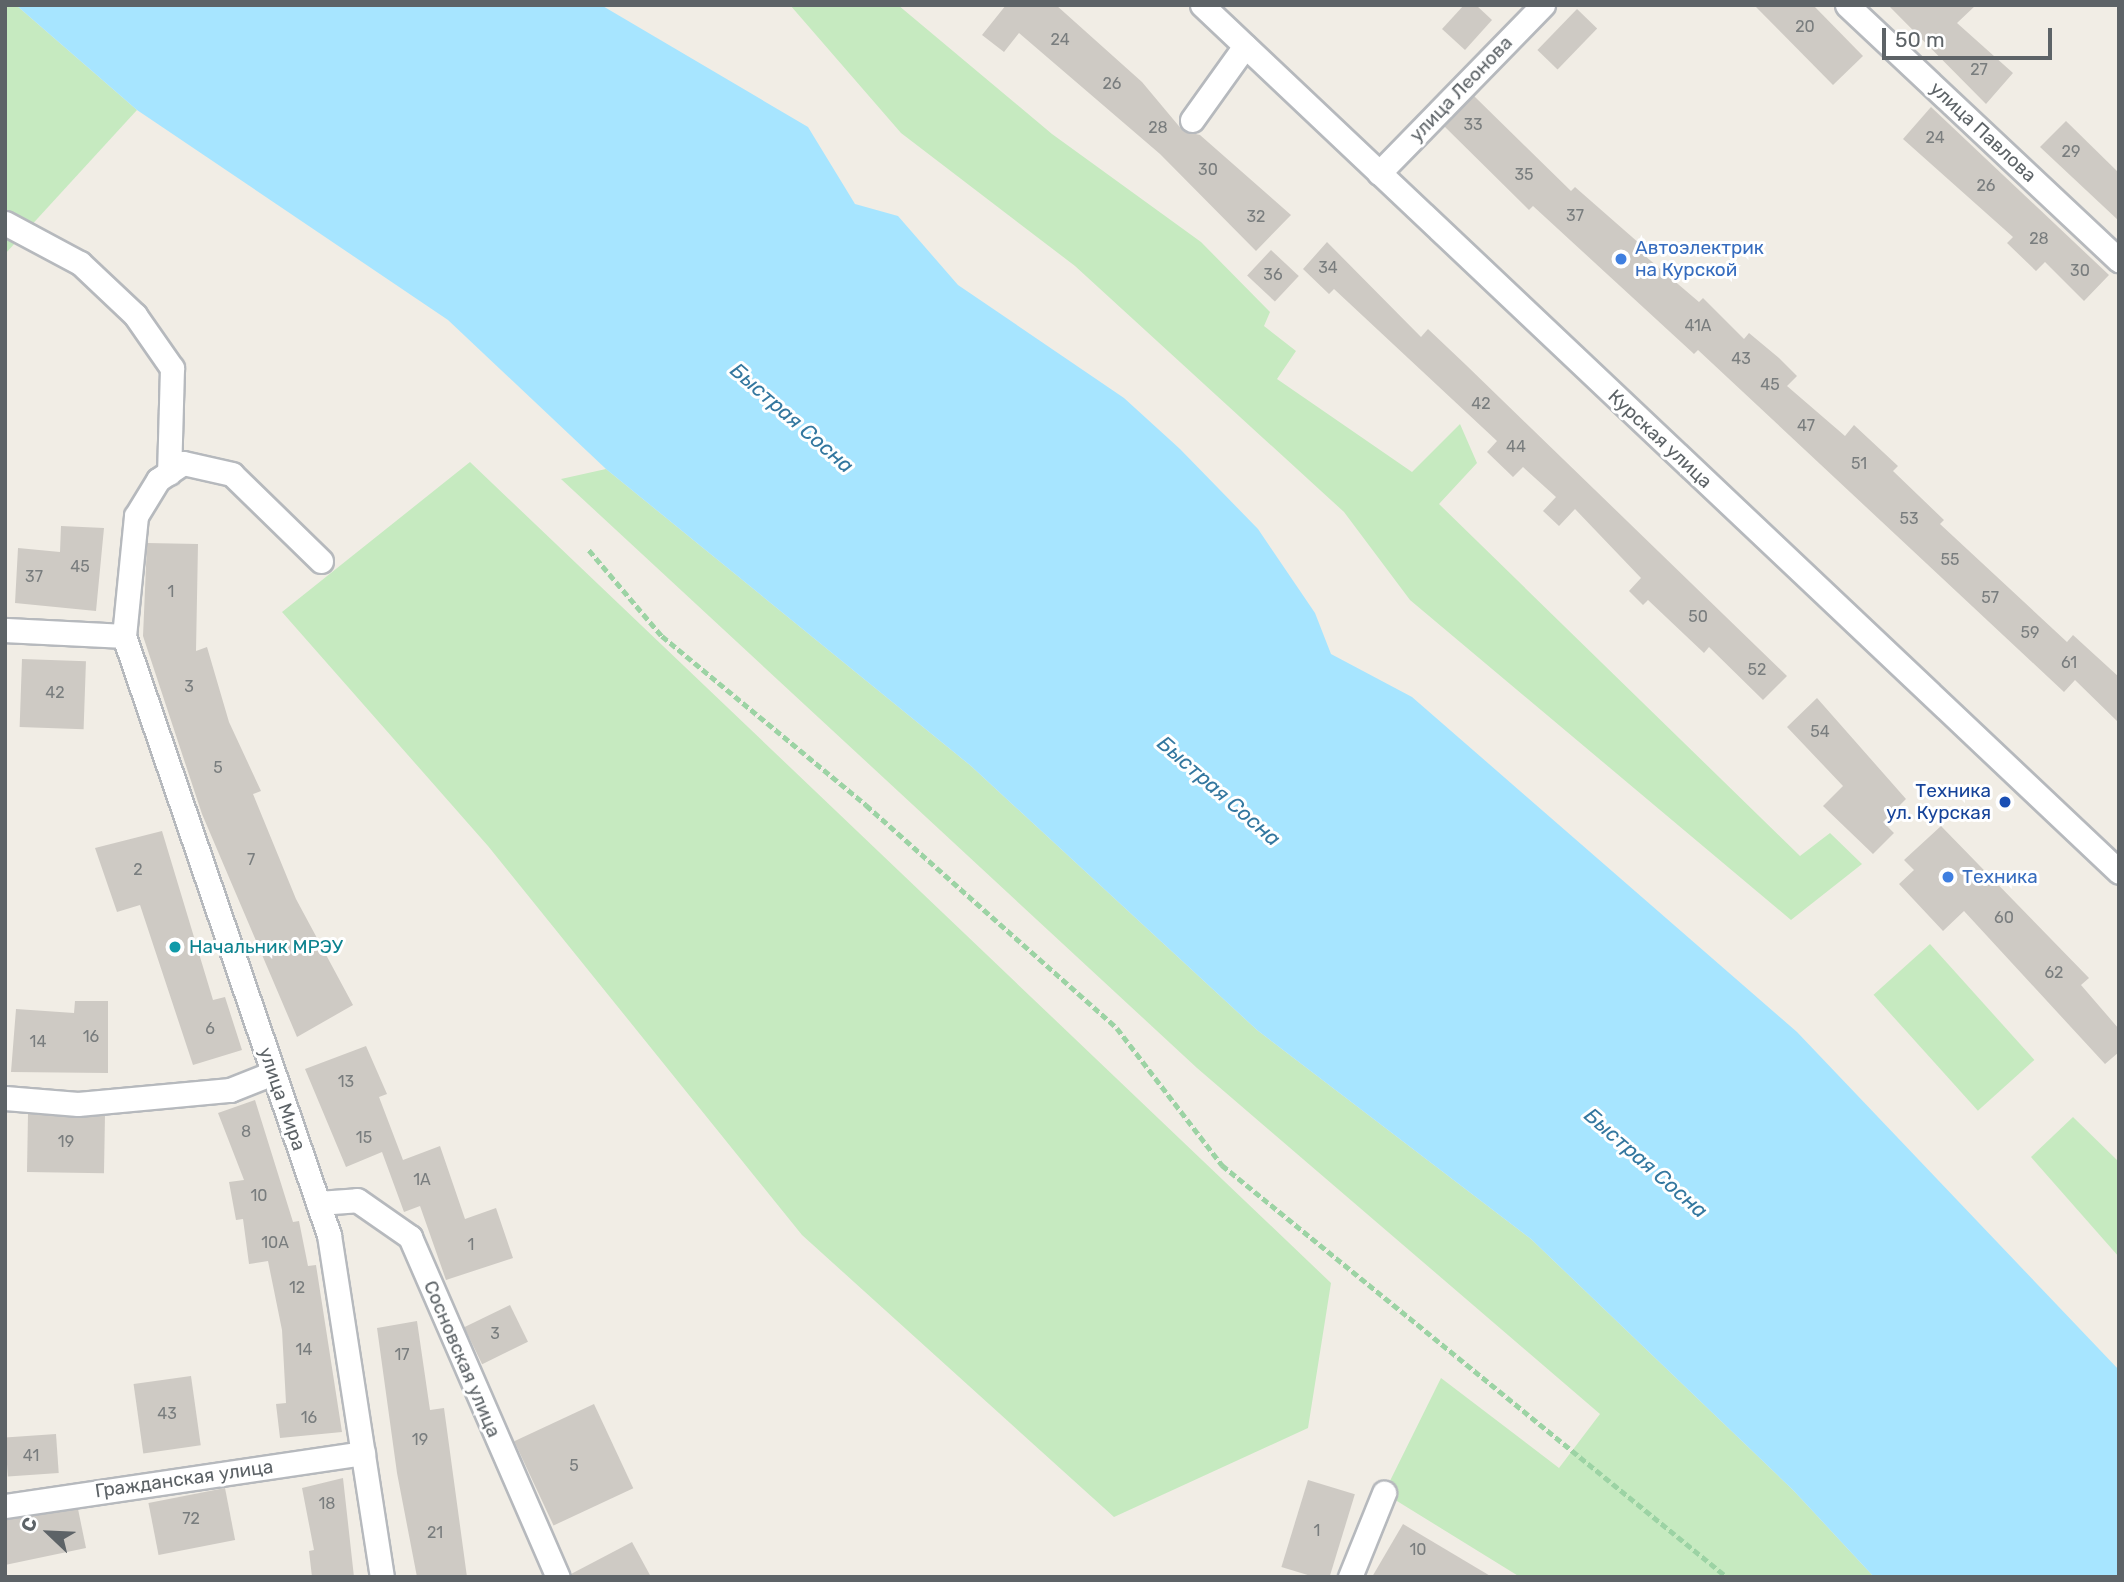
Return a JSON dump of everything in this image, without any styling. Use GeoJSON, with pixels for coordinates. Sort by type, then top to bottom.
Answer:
{"type":"FeatureCollection","features":[{"type":"Feature","properties":{"kind":"street","name":"Курская улица"},"geometry":{"type":"LineString","coordinates":[[1202,5],[2119,872]]}},
{"type":"Feature","properties":{"kind":"street","name":"улица Леонова"},"geometry":{"type":"LineString","coordinates":[[1379,173],[1543,5]]}},
{"type":"Feature","properties":{"kind":"street","name":"улица Павлова"},"geometry":{"type":"LineString","coordinates":[[1847,5],[2119,260]]}},
{"type":"Feature","properties":{"kind":"street"},"geometry":{"type":"LineString","coordinates":[[1192,120],[1245,46]]}},
{"type":"Feature","properties":{"kind":"street"},"geometry":{"type":"LineString","coordinates":[[5,223],[79,263],[135,315],[172,368],[169,473]]}},
{"type":"Feature","properties":{"kind":"street"},"geometry":{"type":"LineString","coordinates":[[5,631],[124,636],[136,516],[169,473],[183,463],[232,474],[321,561]]}},
{"type":"Feature","properties":{"kind":"street","name":"улица Мира"},"geometry":{"type":"LineString","coordinates":[[124,636],[329,1235],[382,1577]]}},
{"type":"Feature","properties":{"kind":"street"},"geometry":{"type":"LineString","coordinates":[[5,1098],[78,1104],[230,1090],[273,1073]]}},
{"type":"Feature","properties":{"kind":"street","name":"Сосновская улица"},"geometry":{"type":"LineString","coordinates":[[318,1203],[357,1200],[410,1237],[558,1577]]}},
{"type":"Feature","properties":{"kind":"street","name":"Гражданская улица"},"geometry":{"type":"LineString","coordinates":[[5,1506],[363,1453]]}},
{"type":"Feature","properties":{"kind":"street"},"geometry":{"type":"LineString","coordinates":[[1350,1577],[1384,1493]]}},
{"type":"Feature","properties":{"kind":"path"},"geometry":{"type":"LineString","coordinates":[[589,550],[662,636],[866,804],[1117,1028],[1222,1165],[1727,1577]]}},
{"type":"Feature","properties":{"kind":"green space"},"geometry":{"type":"Polygon","coordinates":[[[5,5],[16,5],[137,110],[5,254],[5,5]]]}},
{"type":"Feature","properties":{"kind":"green space"},"geometry":{"type":"Polygon","coordinates":[[[790,5],[898,5],[1052,134],[1201,242],[1270,312],[1264,326],[1296,351],[1277,379],[1412,472],[1460,424],[1477,463],[1439,504],[1800,856],[1830,833],[1862,864],[1791,920],[1410,600],[1344,512],[1075,266],[901,133],[790,5]]]}},
{"type":"Feature","properties":{"kind":"green space"},"geometry":{"type":"Polygon","coordinates":[[[470,462],[1331,1283],[1308,1428],[1114,1517],[802,1235],[488,846],[282,612],[470,462]]]}},
{"type":"Feature","properties":{"kind":"green space"},"geometry":{"type":"Polygon","coordinates":[[[606,469],[971,766],[1257,1030],[1531,1239],[1793,1490],[1874,1577],[1520,1577],[1384,1493],[1441,1378],[1559,1468],[1600,1414],[1197,1068],[561,479],[606,469]]]}},
{"type":"Feature","properties":{"kind":"green space"},"geometry":{"type":"Polygon","coordinates":[[[1930,944],[2034,1060],[1978,1111],[1874,995],[1930,944]]]}},
{"type":"Feature","properties":{"kind":"green space"},"geometry":{"type":"Polygon","coordinates":[[[2073,1117],[2119,1162],[2119,1257],[2031,1157],[2073,1117]]]}},
{"type":"Feature","properties":{"kind":"water","name":"Быстрая Сосна"},"geometry":{"type":"Polygon","coordinates":[[[16,5],[601,5],[808,127],[855,204],[898,216],[958,285],[1124,398],[1180,449],[1258,529],[1315,613],[1331,654],[1412,697],[1797,1032],[2119,1370],[2119,1577],[1874,1577],[1793,1490],[1531,1239],[1257,1030],[971,766],[606,469],[448,320],[137,110],[16,5]]]}},
{"type":"Feature","properties":{"kind":"building"},"geometry":{"type":"Polygon","coordinates":[[[1006,5],[1056,5],[1142,82],[1183,131],[1200,135],[1291,215],[1256,251],[1160,154],[1019,33],[1004,52],[982,35],[1006,5]]]}},
{"type":"Feature","properties":{"kind":"building"},"geometry":{"type":"Polygon","coordinates":[[[1464,5],[1476,5],[1492,20],[1465,50],[1442,29],[1464,5]]]}},
{"type":"Feature","properties":{"kind":"building"},"geometry":{"type":"Polygon","coordinates":[[[1754,5],[1813,5],[1863,56],[1833,85],[1754,5]]]}},
{"type":"Feature","properties":{"kind":"building"},"geometry":{"type":"Polygon","coordinates":[[[1888,5],[1976,5],[1957,23],[2013,73],[1986,104],[1888,5]]]}},
{"type":"Feature","properties":{"kind":"building"},"geometry":{"type":"Polygon","coordinates":[[[1577,9],[1597,28],[1558,69],[1537,50],[1577,9]]]}},
{"type":"Feature","properties":{"kind":"building"},"geometry":{"type":"Polygon","coordinates":[[[1474,96],[1571,191],[1575,187],[1648,251],[1644,255],[1699,302],[1703,298],[1744,339],[1749,333],[1779,358],[1797,376],[1787,386],[1845,436],[1854,425],[1898,466],[1893,471],[1944,520],[1940,524],[2067,642],[2073,635],[2119,677],[2119,723],[2075,680],[2064,692],[1698,350],[1694,354],[1533,206],[1529,210],[1444,126],[1474,96]]]}},
{"type":"Feature","properties":{"kind":"building"},"geometry":{"type":"Polygon","coordinates":[[[1931,107],[2109,275],[2084,301],[2045,262],[2036,271],[2007,243],[2013,237],[1903,139],[1931,107]]]}},
{"type":"Feature","properties":{"kind":"building"},"geometry":{"type":"Polygon","coordinates":[[[2066,121],[2119,173],[2119,221],[2040,147],[2066,121]]]}},
{"type":"Feature","properties":{"kind":"building"},"geometry":{"type":"Polygon","coordinates":[[[1327,242],[1421,337],[1428,329],[1787,676],[1763,700],[1709,647],[1704,653],[1648,600],[1643,605],[1629,591],[1641,578],[1575,509],[1559,526],[1543,511],[1556,497],[1523,467],[1513,477],[1487,452],[1497,441],[1334,289],[1329,294],[1303,269],[1327,242]]]}},
{"type":"Feature","properties":{"kind":"building"},"geometry":{"type":"Polygon","coordinates":[[[1271,250],[1299,276],[1275,302],[1247,276],[1271,250]]]}},
{"type":"Feature","properties":{"kind":"building"},"geometry":{"type":"Polygon","coordinates":[[[61,526],[104,528],[96,611],[15,603],[18,548],[60,552],[61,526]]]}},
{"type":"Feature","properties":{"kind":"building"},"geometry":{"type":"Polygon","coordinates":[[[147,543],[198,544],[196,651],[207,647],[229,722],[261,791],[253,794],[296,899],[353,1005],[297,1037],[202,814],[143,636],[147,543]]]}},
{"type":"Feature","properties":{"kind":"building"},"geometry":{"type":"Polygon","coordinates":[[[22,659],[86,661],[84,729],[20,727],[22,659]]]}},
{"type":"Feature","properties":{"kind":"building"},"geometry":{"type":"Polygon","coordinates":[[[1817,698],[1906,799],[1883,822],[1894,833],[1873,854],[1823,806],[1843,786],[1787,727],[1817,698]]]}},
{"type":"Feature","properties":{"kind":"building"},"geometry":{"type":"Polygon","coordinates":[[[1941,826],[2089,978],[2081,985],[2119,1029],[2119,1052],[2105,1064],[1964,911],[1943,931],[1899,884],[1914,870],[1904,860],[1941,826]]]}},
{"type":"Feature","properties":{"kind":"building"},"geometry":{"type":"Polygon","coordinates":[[[162,831],[213,1000],[225,997],[242,1050],[193,1065],[140,905],[117,912],[95,848],[162,831]]]}},
{"type":"Feature","properties":{"kind":"building"},"geometry":{"type":"Polygon","coordinates":[[[75,1001],[108,1001],[108,1073],[11,1072],[16,1009],[74,1013],[75,1001]]]}},
{"type":"Feature","properties":{"kind":"building"},"geometry":{"type":"Polygon","coordinates":[[[366,1046],[387,1094],[379,1097],[403,1160],[440,1146],[465,1219],[496,1208],[513,1258],[446,1280],[420,1206],[404,1212],[382,1152],[346,1167],[305,1069],[366,1046]]]}},
{"type":"Feature","properties":{"kind":"building"},"geometry":{"type":"Polygon","coordinates":[[[255,1100],[293,1222],[299,1221],[308,1266],[316,1265],[342,1432],[280,1438],[276,1404],[286,1403],[282,1330],[268,1261],[249,1264],[243,1219],[236,1220],[229,1182],[244,1180],[218,1113],[255,1100]]]}},
{"type":"Feature","properties":{"kind":"building"},"geometry":{"type":"Polygon","coordinates":[[[28,1114],[105,1115],[104,1173],[27,1172],[28,1114]]]}},
{"type":"Feature","properties":{"kind":"building"},"geometry":{"type":"Polygon","coordinates":[[[510,1305],[528,1342],[482,1364],[464,1327],[510,1305]]]}},
{"type":"Feature","properties":{"kind":"building"},"geometry":{"type":"Polygon","coordinates":[[[417,1321],[430,1410],[444,1408],[467,1577],[417,1577],[397,1473],[377,1328],[417,1321]]]}},
{"type":"Feature","properties":{"kind":"building"},"geometry":{"type":"Polygon","coordinates":[[[191,1376],[201,1445],[143,1453],[134,1384],[191,1376]]]}},
{"type":"Feature","properties":{"kind":"building"},"geometry":{"type":"Polygon","coordinates":[[[594,1404],[633,1488],[554,1525],[514,1441],[594,1404]]]}},
{"type":"Feature","properties":{"kind":"building"},"geometry":{"type":"Polygon","coordinates":[[[56,1434],[59,1473],[8,1476],[5,1438],[56,1434]]]}},
{"type":"Feature","properties":{"kind":"building"},"geometry":{"type":"Polygon","coordinates":[[[343,1478],[354,1577],[312,1577],[309,1551],[314,1550],[302,1488],[343,1478]]]}},
{"type":"Feature","properties":{"kind":"building"},"geometry":{"type":"Polygon","coordinates":[[[1308,1480],[1355,1494],[1330,1577],[1314,1577],[1281,1567],[1308,1480]]]}},
{"type":"Feature","properties":{"kind":"building"},"geometry":{"type":"Polygon","coordinates":[[[225,1488],[235,1540],[159,1555],[148,1503],[225,1488]]]}},
{"type":"Feature","properties":{"kind":"building"},"geometry":{"type":"Polygon","coordinates":[[[78,1509],[86,1548],[5,1565],[5,1520],[78,1509]]]}},
{"type":"Feature","properties":{"kind":"building"},"geometry":{"type":"Polygon","coordinates":[[[1403,1524],[1492,1577],[1372,1577],[1403,1524]]]}},
{"type":"Feature","properties":{"kind":"building"},"geometry":{"type":"Polygon","coordinates":[[[632,1542],[651,1577],[572,1577],[571,1574],[632,1542]]]}},
{"type":"Feature","properties":{"kind":"place","name":"Автоэлектрик на Курской"},"geometry":{"type":"Point","coordinates":[1621,259]}},
{"type":"Feature","properties":{"kind":"place","name":"Техника ул. Курская"},"geometry":{"type":"Point","coordinates":[2005,802]}},
{"type":"Feature","properties":{"kind":"place","name":"Техника"},"geometry":{"type":"Point","coordinates":[1948,877]}},
{"type":"Feature","properties":{"kind":"place","name":"Начальник МРЭУ"},"geometry":{"type":"Point","coordinates":[175,947]}}]}
